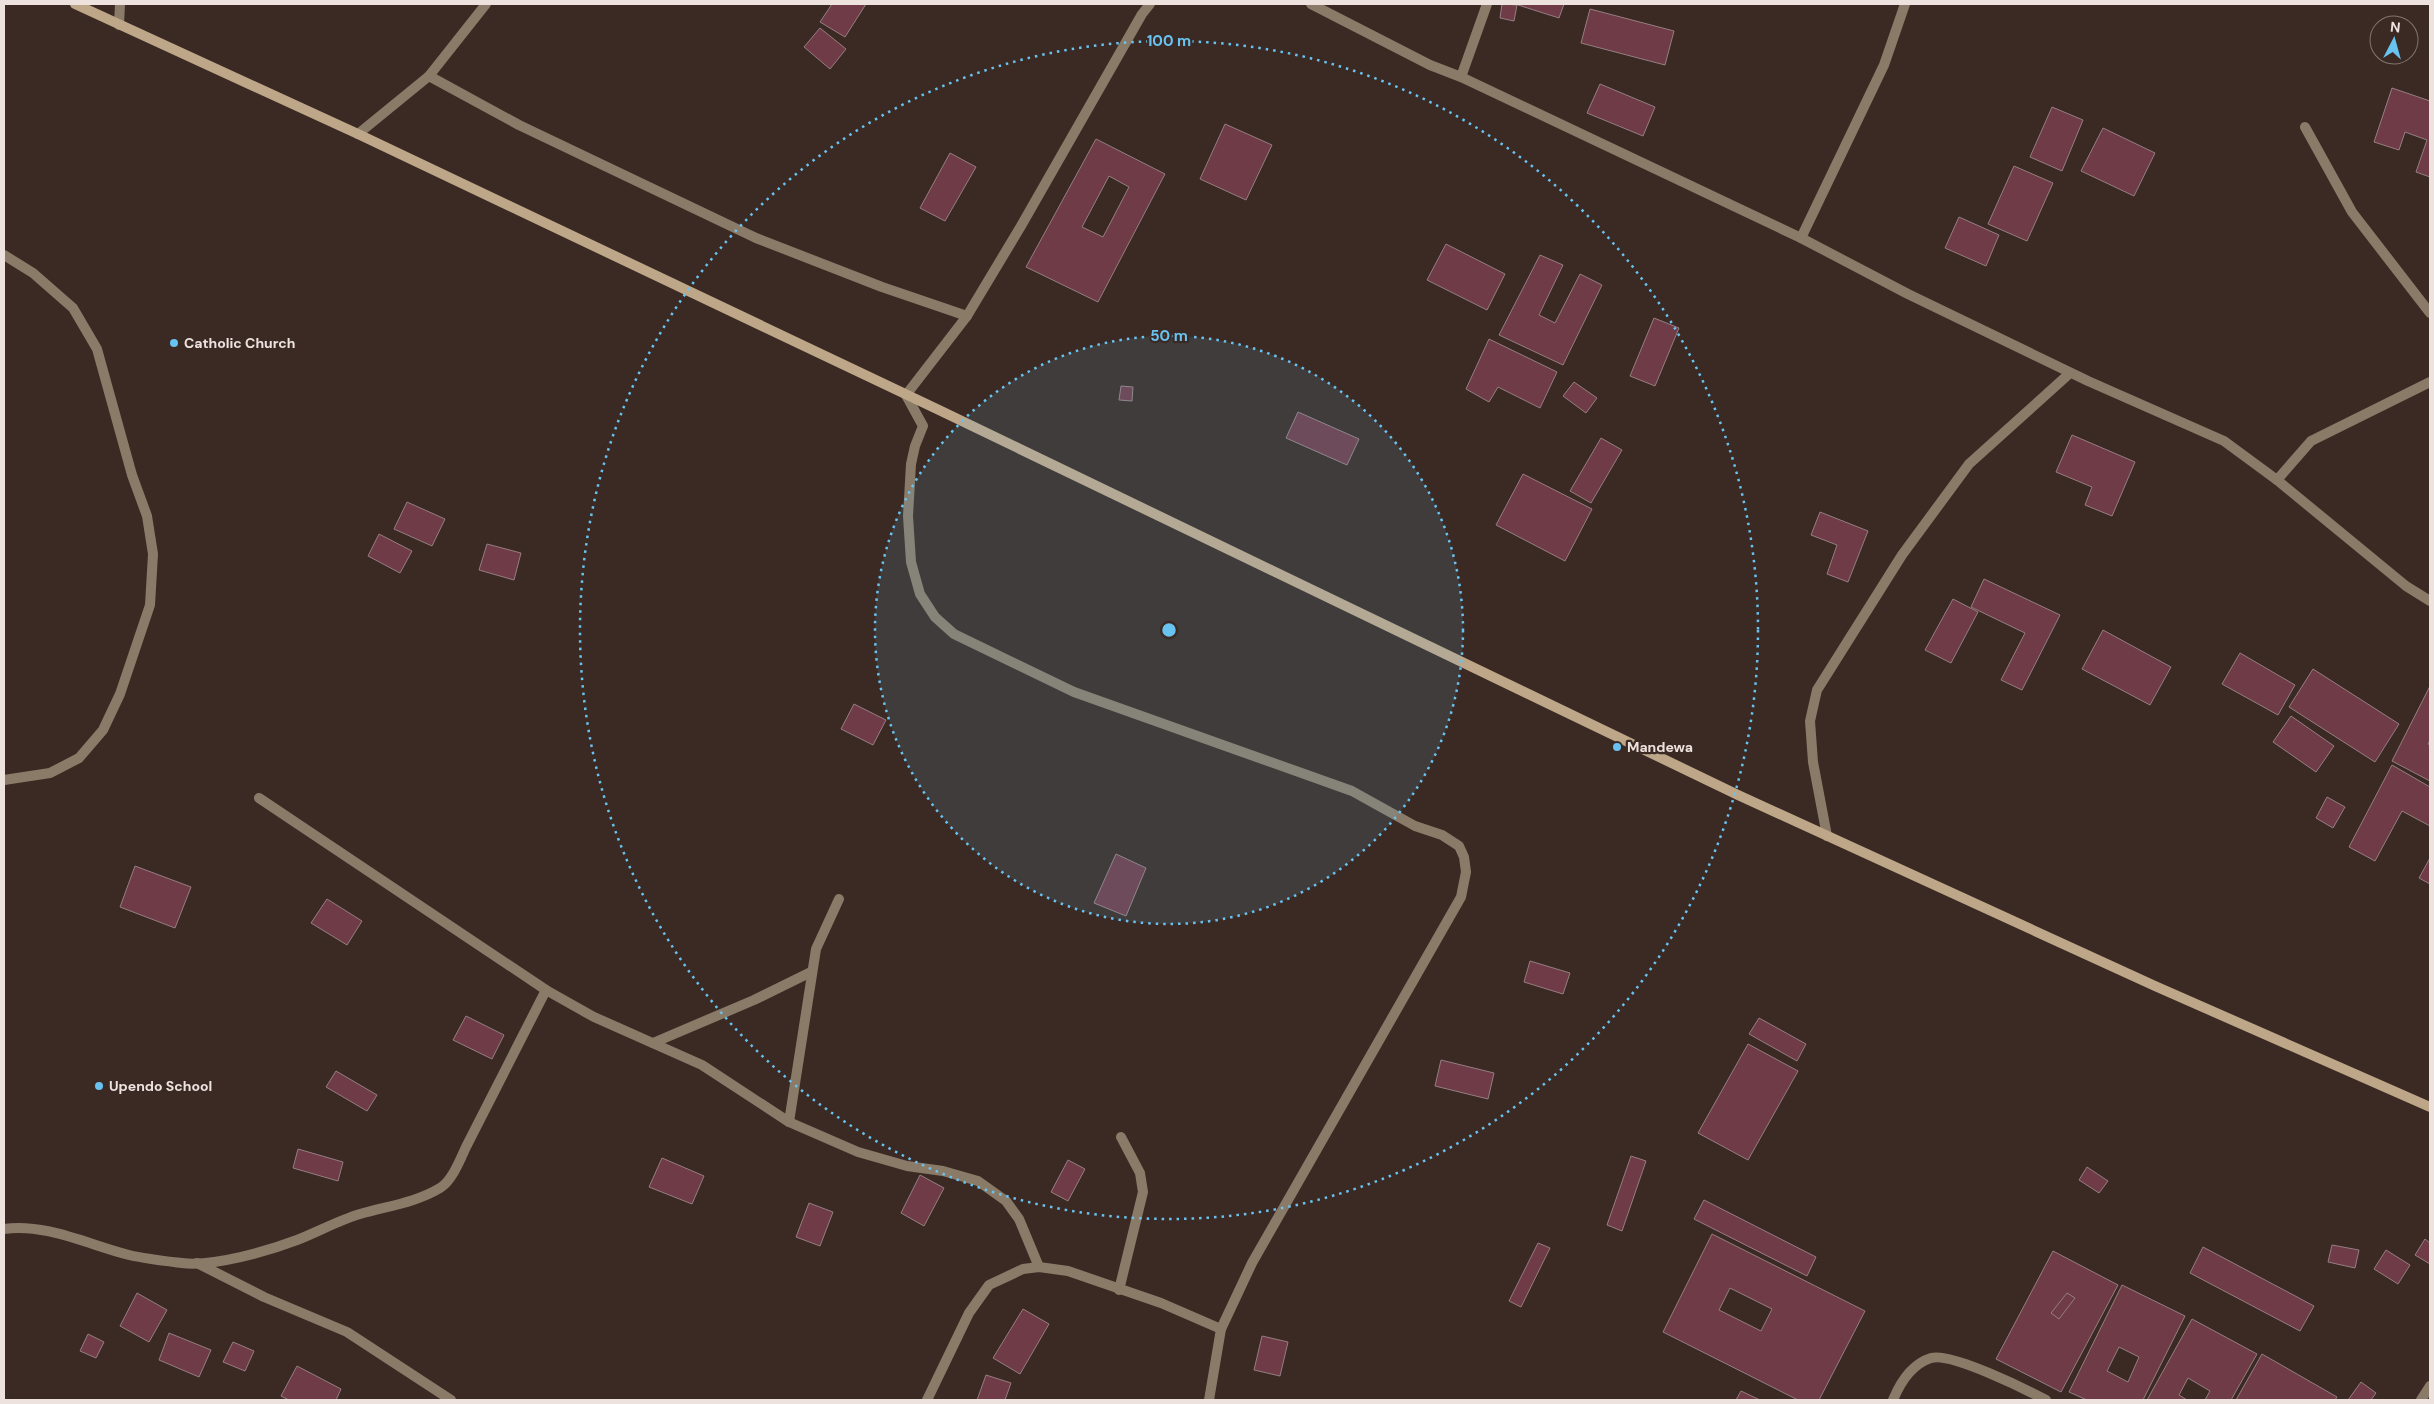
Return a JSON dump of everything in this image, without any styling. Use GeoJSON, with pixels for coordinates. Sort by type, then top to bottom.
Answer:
{"type":"FeatureCollection","features":[{"type":"Feature","properties":{"kind":"main road"},"geometry":{"type":"LineString","coordinates":[[74,4],[358,134],[1729,791],[2155,986],[2430,1107]]}},
{"type":"Feature","properties":{"kind":"street"},"geometry":{"type":"LineString","coordinates":[[119,25],[120,4]]}},
{"type":"Feature","properties":{"kind":"street"},"geometry":{"type":"LineString","coordinates":[[358,134],[430,76],[486,4]]}},
{"type":"Feature","properties":{"kind":"street"},"geometry":{"type":"LineString","coordinates":[[1150,4],[1142,14],[1022,226],[967,316],[906,395],[923,426],[915,446],[911,464],[908,516],[911,562],[920,594],[935,618],[954,634],[1074,692],[1352,791],[1415,826],[1442,835],[1458,846],[1464,857],[1466,872],[1461,897],[1252,1263],[1221,1329],[1209,1400]]}},
{"type":"Feature","properties":{"kind":"street"},"geometry":{"type":"LineString","coordinates":[[1311,4],[1430,65],[1461,77],[1801,238],[1908,294],[2070,373],[2224,441],[2277,480],[2406,586],[2430,601]]}},
{"type":"Feature","properties":{"kind":"street"},"geometry":{"type":"LineString","coordinates":[[1461,77],[1487,4]]}},
{"type":"Feature","properties":{"kind":"street"},"geometry":{"type":"LineString","coordinates":[[1801,238],[1884,66],[1905,4]]}},
{"type":"Feature","properties":{"kind":"street"},"geometry":{"type":"LineString","coordinates":[[430,76],[519,125],[756,238],[882,287],[967,316]]}},
{"type":"Feature","properties":{"kind":"street"},"geometry":{"type":"LineString","coordinates":[[2305,127],[2352,212],[2430,313]]}},
{"type":"Feature","properties":{"kind":"street"},"geometry":{"type":"LineString","coordinates":[[4,255],[33,273],[73,308],[97,349],[132,475],[147,516],[153,554],[150,605],[120,694],[103,730],[79,758],[50,773],[4,780]]}},
{"type":"Feature","properties":{"kind":"street"},"geometry":{"type":"LineString","coordinates":[[1827,836],[1813,762],[1810,720],[1817,690],[1902,555],[1969,464],[2070,373]]}},
{"type":"Feature","properties":{"kind":"street"},"geometry":{"type":"LineString","coordinates":[[2277,480],[2311,442],[2430,382]]}},
{"type":"Feature","properties":{"kind":"street"},"geometry":{"type":"LineString","coordinates":[[259,798],[546,990],[594,1017],[702,1066],[789,1122],[858,1152],[907,1166],[942,1171],[978,1181],[1006,1201],[1019,1218],[1039,1267]]}},
{"type":"Feature","properties":{"kind":"street"},"geometry":{"type":"LineString","coordinates":[[789,1122],[816,949],[839,899]]}},
{"type":"Feature","properties":{"kind":"street"},"geometry":{"type":"LineString","coordinates":[[653,1043],[754,1000],[811,972]]}},
{"type":"Feature","properties":{"kind":"street"},"geometry":{"type":"LineString","coordinates":[[4,1229],[20,1227],[45,1231],[131,1255],[184,1264],[196,1263],[234,1258],[295,1241],[359,1214],[399,1205],[441,1188],[454,1170],[546,990]]}},
{"type":"Feature","properties":{"kind":"street"},"geometry":{"type":"LineString","coordinates":[[1119,1290],[1143,1192],[1140,1173],[1121,1137]]}},
{"type":"Feature","properties":{"kind":"street"},"geometry":{"type":"LineString","coordinates":[[196,1263],[264,1298],[347,1332],[451,1400]]}},
{"type":"Feature","properties":{"kind":"street"},"geometry":{"type":"LineString","coordinates":[[927,1400],[969,1313],[989,1285],[1023,1269],[1039,1267],[1068,1271],[1161,1303],[1221,1329]]}},
{"type":"Feature","properties":{"kind":"street"},"geometry":{"type":"LineString","coordinates":[[1893,1400],[1915,1366],[1932,1358],[1950,1358],[2046,1400]]}},
{"type":"Feature","properties":{"kind":"street"},"geometry":{"type":"LineString","coordinates":[[2421,1400],[2430,1386]]}},
{"type":"Feature","properties":{"kind":"building"},"geometry":{"type":"Polygon","coordinates":[[[832,4],[866,4],[845,37],[820,22],[832,4]]]}},
{"type":"Feature","properties":{"kind":"building"},"geometry":{"type":"Polygon","coordinates":[[[1502,4],[1517,5],[1514,21],[1500,18],[1502,4]]]}},
{"type":"Feature","properties":{"kind":"building"},"geometry":{"type":"Polygon","coordinates":[[[1515,4],[1564,4],[1559,18],[1515,4]]]}},
{"type":"Feature","properties":{"kind":"building"},"geometry":{"type":"Polygon","coordinates":[[[1590,9],[1674,31],[1665,65],[1581,43],[1590,9]]]}},
{"type":"Feature","properties":{"kind":"building"},"geometry":{"type":"Polygon","coordinates":[[[820,28],[846,49],[830,69],[804,47],[820,28]]]}},
{"type":"Feature","properties":{"kind":"building"},"geometry":{"type":"Polygon","coordinates":[[[1600,84],[1655,107],[1643,136],[1587,113],[1600,84]]]}},
{"type":"Feature","properties":{"kind":"building"},"geometry":{"type":"Polygon","coordinates":[[[2392,88],[2430,101],[2430,177],[2416,172],[2427,140],[2405,132],[2399,150],[2374,142],[2392,88]]]}},
{"type":"Feature","properties":{"kind":"building"},"geometry":{"type":"Polygon","coordinates":[[[2052,107],[2083,120],[2062,171],[2030,157],[2052,107]]]}},
{"type":"Feature","properties":{"kind":"building"},"geometry":{"type":"Polygon","coordinates":[[[1225,124],[1272,145],[1246,200],[1200,179],[1225,124]]]}},
{"type":"Feature","properties":{"kind":"building"},"geometry":{"type":"Polygon","coordinates":[[[2103,128],[2155,153],[2134,196],[2081,171],[2103,128]]]}},
{"type":"Feature","properties":{"kind":"building"},"geometry":{"type":"Polygon","coordinates":[[[1096,139],[1165,174],[1098,302],[1026,267],[1096,139]],[[1109,176],[1082,227],[1103,237],[1129,187],[1109,176]]]}},
{"type":"Feature","properties":{"kind":"building"},"geometry":{"type":"Polygon","coordinates":[[[950,153],[976,167],[945,221],[920,208],[950,153]]]}},
{"type":"Feature","properties":{"kind":"building"},"geometry":{"type":"Polygon","coordinates":[[[2014,166],[2053,183],[2027,241],[1988,224],[2014,166]]]}},
{"type":"Feature","properties":{"kind":"building"},"geometry":{"type":"Polygon","coordinates":[[[1959,217],[1999,235],[1986,266],[1945,248],[1959,217]]]}},
{"type":"Feature","properties":{"kind":"building"},"geometry":{"type":"Polygon","coordinates":[[[1446,244],[1505,274],[1487,310],[1427,280],[1446,244]]]}},
{"type":"Feature","properties":{"kind":"building"},"geometry":{"type":"Polygon","coordinates":[[[1540,255],[1563,265],[1539,315],[1555,323],[1580,274],[1602,285],[1563,365],[1499,335],[1540,255]]]}},
{"type":"Feature","properties":{"kind":"building"},"geometry":{"type":"Polygon","coordinates":[[[1654,318],[1679,328],[1655,386],[1630,376],[1654,318]]]}},
{"type":"Feature","properties":{"kind":"building"},"geometry":{"type":"Polygon","coordinates":[[[1489,339],[1557,372],[1540,408],[1498,387],[1489,402],[1466,389],[1489,339]]]}},
{"type":"Feature","properties":{"kind":"building"},"geometry":{"type":"Polygon","coordinates":[[[1574,382],[1597,398],[1586,413],[1563,396],[1574,382]]]}},
{"type":"Feature","properties":{"kind":"building"},"geometry":{"type":"Polygon","coordinates":[[[1121,386],[1133,387],[1132,401],[1119,400],[1121,386]]]}},
{"type":"Feature","properties":{"kind":"building"},"geometry":{"type":"Polygon","coordinates":[[[1298,412],[1359,439],[1347,465],[1286,438],[1298,412]]]}},
{"type":"Feature","properties":{"kind":"building"},"geometry":{"type":"Polygon","coordinates":[[[2072,435],[2135,462],[2112,516],[2085,505],[2092,487],[2056,472],[2072,435]]]}},
{"type":"Feature","properties":{"kind":"building"},"geometry":{"type":"Polygon","coordinates":[[[1601,438],[1622,450],[1591,503],[1570,491],[1601,438]]]}},
{"type":"Feature","properties":{"kind":"building"},"geometry":{"type":"Polygon","coordinates":[[[1523,474],[1592,509],[1565,561],[1496,525],[1523,474]]]}},
{"type":"Feature","properties":{"kind":"building"},"geometry":{"type":"Polygon","coordinates":[[[407,502],[445,519],[432,546],[394,529],[407,502]]]}},
{"type":"Feature","properties":{"kind":"building"},"geometry":{"type":"Polygon","coordinates":[[[1820,512],[1868,531],[1848,582],[1827,574],[1837,545],[1811,535],[1820,512]]]}},
{"type":"Feature","properties":{"kind":"building"},"geometry":{"type":"Polygon","coordinates":[[[379,534],[412,551],[400,573],[368,556],[379,534]]]}},
{"type":"Feature","properties":{"kind":"building"},"geometry":{"type":"Polygon","coordinates":[[[487,544],[521,553],[514,580],[479,570],[487,544]]]}},
{"type":"Feature","properties":{"kind":"building"},"geometry":{"type":"Polygon","coordinates":[[[1984,579],[2060,615],[2022,690],[2001,680],[2025,633],[1971,607],[1984,579]]]}},
{"type":"Feature","properties":{"kind":"building"},"geometry":{"type":"Polygon","coordinates":[[[1953,599],[1978,612],[1951,663],[1925,650],[1953,599]]]}},
{"type":"Feature","properties":{"kind":"building"},"geometry":{"type":"Polygon","coordinates":[[[2103,630],[2171,667],[2150,705],[2082,669],[2103,630]]]}},
{"type":"Feature","properties":{"kind":"building"},"geometry":{"type":"Polygon","coordinates":[[[2240,653],[2295,685],[2278,715],[2222,684],[2240,653]]]}},
{"type":"Feature","properties":{"kind":"building"},"geometry":{"type":"Polygon","coordinates":[[[2313,669],[2399,724],[2375,762],[2289,707],[2313,669]]]}},
{"type":"Feature","properties":{"kind":"building"},"geometry":{"type":"Polygon","coordinates":[[[2430,686],[2430,740],[2428,744],[2430,745],[2430,781],[2392,761],[2430,686]]]}},
{"type":"Feature","properties":{"kind":"building"},"geometry":{"type":"Polygon","coordinates":[[[854,704],[886,720],[873,745],[841,729],[854,704]]]}},
{"type":"Feature","properties":{"kind":"building"},"geometry":{"type":"Polygon","coordinates":[[[2291,716],[2334,746],[2316,772],[2273,742],[2291,716]]]}},
{"type":"Feature","properties":{"kind":"building"},"geometry":{"type":"Polygon","coordinates":[[[2392,765],[2430,787],[2430,826],[2402,811],[2375,861],[2349,847],[2392,765]]]}},
{"type":"Feature","properties":{"kind":"building"},"geometry":{"type":"Polygon","coordinates":[[[2327,797],[2345,807],[2333,828],[2316,818],[2327,797]]]}},
{"type":"Feature","properties":{"kind":"building"},"geometry":{"type":"Polygon","coordinates":[[[1116,854],[1146,868],[1126,916],[1094,903],[1116,854]]]}},
{"type":"Feature","properties":{"kind":"building"},"geometry":{"type":"Polygon","coordinates":[[[2430,858],[2430,884],[2419,878],[2430,858]]]}},
{"type":"Feature","properties":{"kind":"building"},"geometry":{"type":"Polygon","coordinates":[[[135,866],[191,887],[175,928],[120,907],[135,866]]]}},
{"type":"Feature","properties":{"kind":"building"},"geometry":{"type":"Polygon","coordinates":[[[327,899],[362,921],[347,945],[311,923],[327,899]]]}},
{"type":"Feature","properties":{"kind":"building"},"geometry":{"type":"Polygon","coordinates":[[[1530,961],[1570,973],[1563,994],[1524,982],[1530,961]]]}},
{"type":"Feature","properties":{"kind":"building"},"geometry":{"type":"Polygon","coordinates":[[[466,1016],[504,1035],[492,1059],[453,1040],[466,1016]]]}},
{"type":"Feature","properties":{"kind":"building"},"geometry":{"type":"Polygon","coordinates":[[[1759,1018],[1806,1044],[1797,1061],[1749,1034],[1759,1018]]]}},
{"type":"Feature","properties":{"kind":"building"},"geometry":{"type":"Polygon","coordinates":[[[1748,1044],[1798,1071],[1748,1160],[1698,1133],[1748,1044]]]}},
{"type":"Feature","properties":{"kind":"building"},"geometry":{"type":"Polygon","coordinates":[[[1441,1060],[1494,1073],[1488,1099],[1435,1086],[1441,1060]]]}},
{"type":"Feature","properties":{"kind":"building"},"geometry":{"type":"Polygon","coordinates":[[[336,1071],[377,1095],[367,1111],[326,1087],[336,1071]]]}},
{"type":"Feature","properties":{"kind":"building"},"geometry":{"type":"Polygon","coordinates":[[[298,1149],[343,1162],[338,1181],[293,1168],[298,1149]]]}},
{"type":"Feature","properties":{"kind":"building"},"geometry":{"type":"Polygon","coordinates":[[[1631,1156],[1646,1161],[1622,1231],[1607,1225],[1631,1156]]]}},
{"type":"Feature","properties":{"kind":"building"},"geometry":{"type":"Polygon","coordinates":[[[662,1158],[704,1176],[692,1204],[649,1187],[662,1158]]]}},
{"type":"Feature","properties":{"kind":"building"},"geometry":{"type":"Polygon","coordinates":[[[1068,1160],[1085,1169],[1068,1201],[1051,1192],[1068,1160]]]}},
{"type":"Feature","properties":{"kind":"building"},"geometry":{"type":"Polygon","coordinates":[[[2087,1167],[2108,1181],[2099,1193],[2079,1180],[2087,1167]]]}},
{"type":"Feature","properties":{"kind":"building"},"geometry":{"type":"Polygon","coordinates":[[[920,1175],[944,1188],[924,1226],[901,1213],[920,1175]]]}},
{"type":"Feature","properties":{"kind":"building"},"geometry":{"type":"Polygon","coordinates":[[[1704,1200],[1816,1257],[1807,1276],[1694,1219],[1704,1200]]]}},
{"type":"Feature","properties":{"kind":"building"},"geometry":{"type":"Polygon","coordinates":[[[809,1203],[833,1212],[820,1246],[796,1237],[809,1203]]]}},
{"type":"Feature","properties":{"kind":"building"},"geometry":{"type":"Polygon","coordinates":[[[1712,1234],[1865,1311],[1819,1400],[1798,1400],[1663,1332],[1712,1234]],[[1730,1288],[1719,1310],[1761,1331],[1772,1309],[1730,1288]]]}},
{"type":"Feature","properties":{"kind":"building"},"geometry":{"type":"Polygon","coordinates":[[[2425,1239],[2430,1243],[2430,1264],[2415,1255],[2425,1239]]]}},
{"type":"Feature","properties":{"kind":"building"},"geometry":{"type":"Polygon","coordinates":[[[1538,1243],[1550,1248],[1521,1307],[1509,1301],[1538,1243]]]}},
{"type":"Feature","properties":{"kind":"building"},"geometry":{"type":"Polygon","coordinates":[[[2332,1245],[2359,1250],[2355,1268],[2328,1262],[2332,1245]]]}},
{"type":"Feature","properties":{"kind":"building"},"geometry":{"type":"Polygon","coordinates":[[[2203,1247],[2314,1306],[2300,1331],[2190,1273],[2203,1247]]]}},
{"type":"Feature","properties":{"kind":"building"},"geometry":{"type":"Polygon","coordinates":[[[2386,1250],[2410,1265],[2398,1284],[2374,1269],[2386,1250]]]}},
{"type":"Feature","properties":{"kind":"building"},"geometry":{"type":"Polygon","coordinates":[[[2053,1251],[2118,1285],[2061,1392],[1996,1359],[2053,1251]]]}},
{"type":"Feature","properties":{"kind":"building"},"geometry":{"type":"Polygon","coordinates":[[[2122,1285],[2185,1316],[2143,1400],[2087,1400],[2069,1392],[2122,1285]],[[2119,1347],[2107,1371],[2128,1382],[2139,1357],[2119,1347]]]}},
{"type":"Feature","properties":{"kind":"building"},"geometry":{"type":"Polygon","coordinates":[[[137,1293],[167,1310],[149,1342],[120,1326],[137,1293]]]}},
{"type":"Feature","properties":{"kind":"building"},"geometry":{"type":"Polygon","coordinates":[[[2067,1293],[2075,1298],[2059,1319],[2051,1313],[2067,1293]]]}},
{"type":"Feature","properties":{"kind":"building"},"geometry":{"type":"Polygon","coordinates":[[[1023,1309],[1049,1324],[1020,1374],[993,1358],[1023,1309]]]}},
{"type":"Feature","properties":{"kind":"building"},"geometry":{"type":"Polygon","coordinates":[[[2192,1319],[2257,1354],[2231,1400],[2205,1400],[2210,1391],[2188,1378],[2179,1395],[2187,1400],[2147,1400],[2192,1319]]]}},
{"type":"Feature","properties":{"kind":"building"},"geometry":{"type":"Polygon","coordinates":[[[169,1333],[211,1350],[199,1377],[159,1360],[169,1333]]]}},
{"type":"Feature","properties":{"kind":"building"},"geometry":{"type":"Polygon","coordinates":[[[88,1334],[104,1342],[96,1358],[80,1351],[88,1334]]]}},
{"type":"Feature","properties":{"kind":"building"},"geometry":{"type":"Polygon","coordinates":[[[1262,1336],[1288,1342],[1280,1376],[1254,1370],[1262,1336]]]}},
{"type":"Feature","properties":{"kind":"building"},"geometry":{"type":"Polygon","coordinates":[[[233,1342],[254,1351],[245,1371],[223,1362],[233,1342]]]}},
{"type":"Feature","properties":{"kind":"building"},"geometry":{"type":"Polygon","coordinates":[[[2262,1354],[2337,1397],[2335,1400],[2236,1400],[2262,1354]]]}},
{"type":"Feature","properties":{"kind":"building"},"geometry":{"type":"Polygon","coordinates":[[[297,1366],[341,1389],[336,1400],[289,1400],[281,1396],[297,1366]]]}},
{"type":"Feature","properties":{"kind":"building"},"geometry":{"type":"Polygon","coordinates":[[[986,1375],[1011,1383],[1005,1400],[977,1400],[986,1375]]]}},
{"type":"Feature","properties":{"kind":"building"},"geometry":{"type":"Polygon","coordinates":[[[2361,1382],[2376,1393],[2371,1400],[2348,1400],[2361,1382]]]}},
{"type":"Feature","properties":{"kind":"building"},"geometry":{"type":"Polygon","coordinates":[[[1741,1391],[1760,1400],[1736,1400],[1741,1391]]]}},
{"type":"Feature","properties":{"kind":"place","name":"Catholic Church"},"geometry":{"type":"Point","coordinates":[174,343]}},
{"type":"Feature","properties":{"kind":"place","name":"Mandewa"},"geometry":{"type":"Point","coordinates":[1617,747]}},
{"type":"Feature","properties":{"kind":"place","name":"Upendo School"},"geometry":{"type":"Point","coordinates":[99,1086]}}]}
